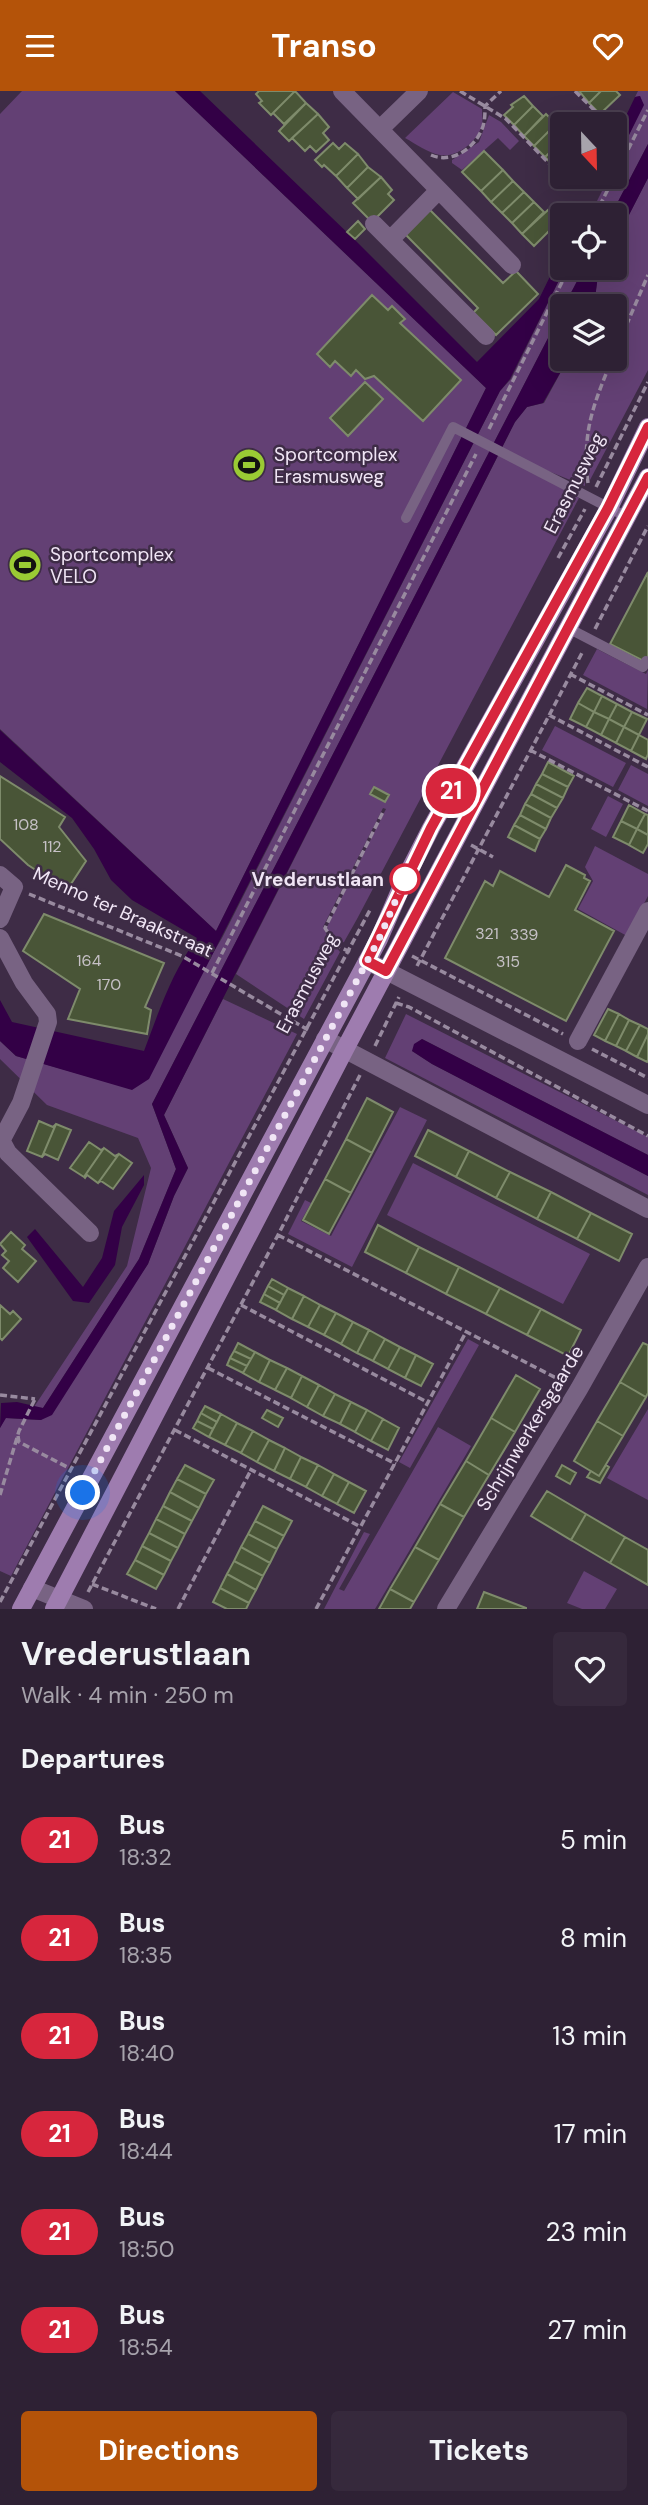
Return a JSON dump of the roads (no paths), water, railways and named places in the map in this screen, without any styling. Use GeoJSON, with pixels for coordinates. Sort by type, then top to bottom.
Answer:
{"type":"FeatureCollection","features":[{"type":"Feature","properties":{"kind":"main road"},"geometry":{"type":"LineString","coordinates":[[21,1609],[367,961],[431,828],[608,508],[648,427]]}},
{"type":"Feature","properties":{"kind":"main road"},"geometry":{"type":"LineString","coordinates":[[57,1604],[345,1049],[648,477]]}},
{"type":"Feature","properties":{"kind":"street"},"geometry":{"type":"LineString","coordinates":[[342,91],[512,264]]}},
{"type":"Feature","properties":{"kind":"street"},"geometry":{"type":"LineString","coordinates":[[380,129],[419,91]]}},
{"type":"Feature","properties":{"kind":"street"},"geometry":{"type":"LineString","coordinates":[[390,240],[439,190]]}},
{"type":"Feature","properties":{"kind":"street"},"geometry":{"type":"LineString","coordinates":[[374,224],[486,336]]}},
{"type":"Feature","properties":{"kind":"street","name":"Menno ter Braakstraat"},"geometry":{"type":"LineString","coordinates":[[0,874],[14,887],[0,919]]}},
{"type":"Feature","properties":{"kind":"street"},"geometry":{"type":"LineString","coordinates":[[578,1041],[648,911]]}},
{"type":"Feature","properties":{"kind":"street"},"geometry":{"type":"LineString","coordinates":[[0,938],[24,983],[47,1014],[48,1022],[21,1103],[1,1139],[8,1153],[90,1233]]}},
{"type":"Feature","properties":{"kind":"street"},"geometry":{"type":"LineString","coordinates":[[367,961],[648,1105]]}},
{"type":"Feature","properties":{"kind":"street"},"geometry":{"type":"LineString","coordinates":[[325,1039],[648,1209]]}},
{"type":"Feature","properties":{"kind":"street","name":"Schrijnwerkersgaarde"},"geometry":{"type":"LineString","coordinates":[[446,1609],[579,1389],[648,1267]]}},
{"type":"Feature","properties":{"kind":"street"},"geometry":{"type":"LineString","coordinates":[[32,1588],[57,1604],[84,1609]]}},
{"type":"Feature","properties":{"kind":"lane"},"geometry":{"type":"LineString","coordinates":[[406,518],[453,427],[627,517]]}},
{"type":"Feature","properties":{"kind":"lane"},"geometry":{"type":"LineString","coordinates":[[568,628],[643,667],[646,661]]}},
{"type":"Feature","properties":{"kind":"place","name":"Sportcomplex Erasmusweg"},"geometry":{"type":"Point","coordinates":[249,465]}},
{"type":"Feature","properties":{"kind":"place","name":"Sportcomplex VELO"},"geometry":{"type":"Point","coordinates":[25,565]}},
{"type":"Feature","properties":{"kind":"place","name":"Vrederustlaan"},"geometry":{"type":"Point","coordinates":[405,879]}}]}
